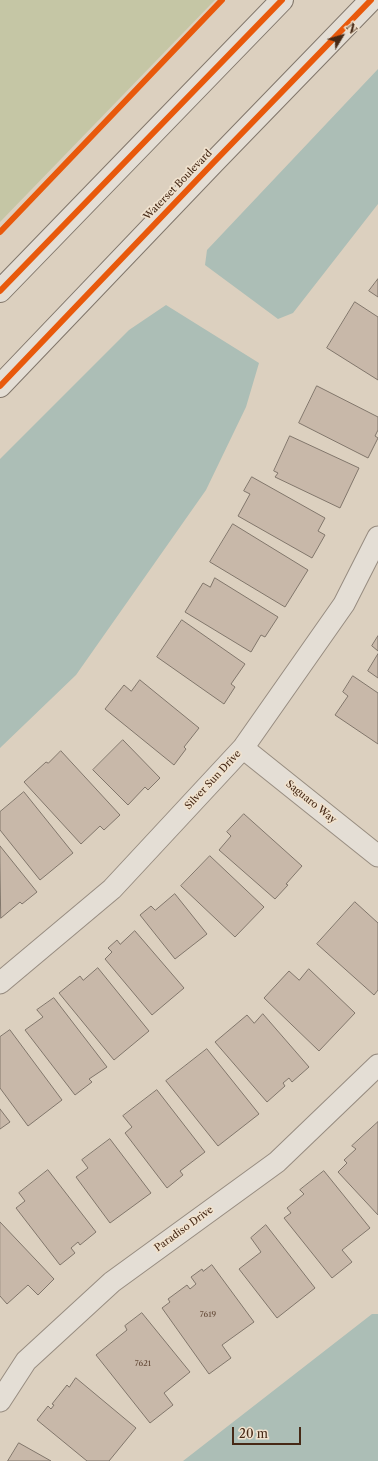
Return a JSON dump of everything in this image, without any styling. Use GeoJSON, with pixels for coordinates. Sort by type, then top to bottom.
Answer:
{"type":"FeatureCollection","features":[{"type":"Feature","properties":{"kind":"street"},"geometry":{"type":"LineString","coordinates":[[0,291],[282,0]]}},
{"type":"Feature","properties":{"kind":"street","name":"Waterset Boulevard"},"geometry":{"type":"LineString","coordinates":[[0,386],[208,167],[371,0]]}},
{"type":"Feature","properties":{"kind":"street","name":"Silver Sun Drive"},"geometry":{"type":"LineString","coordinates":[[0,983],[112,889],[243,748],[344,604],[378,537]]}},
{"type":"Feature","properties":{"kind":"street","name":"Saguaro Way"},"geometry":{"type":"LineString","coordinates":[[243,748],[378,856]]}},
{"type":"Feature","properties":{"kind":"street","name":"Paradiso Drive"},"geometry":{"type":"LineString","coordinates":[[0,1401],[26,1361],[112,1282],[277,1162],[378,1065]]}},
{"type":"Feature","properties":{"kind":"green space"},"geometry":{"type":"Polygon","coordinates":[[[0,0],[215,0],[0,222],[0,0]]]}},
{"type":"Feature","properties":{"kind":"shaded area"},"geometry":{"type":"Polygon","coordinates":[[[378,69],[378,204],[293,313],[278,319],[205,265],[207,250],[378,69]]]}},
{"type":"Feature","properties":{"kind":"shaded area"},"geometry":{"type":"Polygon","coordinates":[[[166,305],[259,363],[246,407],[206,490],[76,675],[0,748],[0,459],[129,330],[166,305]]]}},
{"type":"Feature","properties":{"kind":"shaded area"},"geometry":{"type":"Polygon","coordinates":[[[372,1314],[378,1314],[378,1461],[183,1461],[372,1314]]]}},
{"type":"Feature","properties":{"kind":"building"},"geometry":{"type":"Polygon","coordinates":[[[378,279],[378,297],[369,291],[378,279]]]}},
{"type":"Feature","properties":{"kind":"building"},"geometry":{"type":"Polygon","coordinates":[[[355,302],[378,317],[378,380],[327,348],[355,302]]]}},
{"type":"Feature","properties":{"kind":"building"},"geometry":{"type":"Polygon","coordinates":[[[317,386],[378,417],[378,430],[375,436],[378,438],[368,458],[299,423],[317,386]]]}},
{"type":"Feature","properties":{"kind":"building"},"geometry":{"type":"Polygon","coordinates":[[[290,436],[359,468],[340,508],[275,477],[278,473],[274,471],[290,436]]]}},
{"type":"Feature","properties":{"kind":"building"},"geometry":{"type":"Polygon","coordinates":[[[252,477],[325,518],[318,531],[325,535],[312,558],[238,516],[250,494],[244,491],[252,477]]]}},
{"type":"Feature","properties":{"kind":"building"},"geometry":{"type":"Polygon","coordinates":[[[233,524],[308,570],[285,607],[210,562],[233,524]]]}},
{"type":"Feature","properties":{"kind":"building"},"geometry":{"type":"Polygon","coordinates":[[[215,578],[278,617],[265,637],[261,635],[251,652],[185,612],[203,583],[210,587],[215,578]]]}},
{"type":"Feature","properties":{"kind":"building"},"geometry":{"type":"Polygon","coordinates":[[[182,620],[245,664],[231,684],[235,687],[224,704],[157,657],[182,620]]]}},
{"type":"Feature","properties":{"kind":"building"},"geometry":{"type":"Polygon","coordinates":[[[378,636],[378,651],[372,646],[378,636]]]}},
{"type":"Feature","properties":{"kind":"building"},"geometry":{"type":"Polygon","coordinates":[[[378,654],[378,678],[368,671],[378,654]]]}},
{"type":"Feature","properties":{"kind":"building"},"geometry":{"type":"Polygon","coordinates":[[[353,676],[378,693],[378,744],[335,715],[348,696],[343,692],[353,676]]]}},
{"type":"Feature","properties":{"kind":"building"},"geometry":{"type":"Polygon","coordinates":[[[140,680],[199,728],[184,747],[186,749],[174,765],[105,709],[124,685],[131,691],[140,680]]]}},
{"type":"Feature","properties":{"kind":"building"},"geometry":{"type":"Polygon","coordinates":[[[123,740],[160,778],[148,790],[145,787],[128,805],[93,770],[123,740]]]}},
{"type":"Feature","properties":{"kind":"building"},"geometry":{"type":"Polygon","coordinates":[[[61,751],[120,815],[104,830],[100,826],[81,844],[24,782],[46,762],[48,763],[61,751]]]}},
{"type":"Feature","properties":{"kind":"building"},"geometry":{"type":"Polygon","coordinates":[[[24,792],[73,853],[40,880],[0,830],[0,812],[24,792]]]}},
{"type":"Feature","properties":{"kind":"building"},"geometry":{"type":"Polygon","coordinates":[[[244,814],[302,866],[275,899],[219,850],[231,836],[227,832],[244,814]]]}},
{"type":"Feature","properties":{"kind":"building"},"geometry":{"type":"Polygon","coordinates":[[[0,846],[37,892],[22,904],[20,902],[1,918],[0,846]]]}},
{"type":"Feature","properties":{"kind":"building"},"geometry":{"type":"Polygon","coordinates":[[[210,856],[264,907],[235,937],[181,886],[210,856]]]}},
{"type":"Feature","properties":{"kind":"building"},"geometry":{"type":"Polygon","coordinates":[[[175,894],[207,934],[175,959],[140,915],[151,906],[155,910],[175,894]]]}},
{"type":"Feature","properties":{"kind":"building"},"geometry":{"type":"Polygon","coordinates":[[[355,902],[378,923],[378,990],[374,995],[317,944],[355,902]]]}},
{"type":"Feature","properties":{"kind":"building"},"geometry":{"type":"Polygon","coordinates":[[[135,931],[184,988],[152,1015],[105,959],[112,952],[108,948],[117,940],[120,944],[135,931]]]}},
{"type":"Feature","properties":{"kind":"building"},"geometry":{"type":"Polygon","coordinates":[[[98,968],[149,1031],[114,1060],[59,993],[80,976],[83,980],[98,968]]]}},
{"type":"Feature","properties":{"kind":"building"},"geometry":{"type":"Polygon","coordinates":[[[309,969],[355,1013],[319,1051],[264,998],[289,971],[299,980],[309,969]]]}},
{"type":"Feature","properties":{"kind":"building"},"geometry":{"type":"Polygon","coordinates":[[[54,998],[107,1067],[89,1079],[92,1082],[75,1095],[25,1030],[43,1017],[37,1010],[54,998]]]}},
{"type":"Feature","properties":{"kind":"building"},"geometry":{"type":"Polygon","coordinates":[[[263,1014],[309,1067],[292,1082],[289,1078],[283,1083],[285,1086],[267,1102],[215,1042],[247,1015],[254,1023],[263,1014]]]}},
{"type":"Feature","properties":{"kind":"building"},"geometry":{"type":"Polygon","coordinates":[[[10,1030],[62,1100],[28,1126],[0,1088],[0,1037],[10,1030]]]}},
{"type":"Feature","properties":{"kind":"building"},"geometry":{"type":"Polygon","coordinates":[[[207,1049],[259,1114],[218,1146],[166,1081],[207,1049]]]}},
{"type":"Feature","properties":{"kind":"building"},"geometry":{"type":"Polygon","coordinates":[[[157,1090],[205,1152],[180,1171],[183,1175],[167,1188],[125,1133],[132,1127],[123,1116],[157,1090]]]}},
{"type":"Feature","properties":{"kind":"building"},"geometry":{"type":"Polygon","coordinates":[[[0,1109],[10,1122],[0,1129],[0,1109]]]}},
{"type":"Feature","properties":{"kind":"building"},"geometry":{"type":"Polygon","coordinates":[[[378,1122],[378,1215],[338,1172],[347,1163],[344,1160],[356,1149],[352,1146],[378,1122]]]}},
{"type":"Feature","properties":{"kind":"building"},"geometry":{"type":"Polygon","coordinates":[[[110,1139],[151,1193],[110,1223],[76,1177],[88,1168],[82,1160],[110,1139]]]}},
{"type":"Feature","properties":{"kind":"building"},"geometry":{"type":"Polygon","coordinates":[[[48,1170],[96,1232],[80,1245],[78,1242],[71,1248],[75,1253],[60,1265],[16,1208],[25,1201],[19,1193],[48,1170]]]}},
{"type":"Feature","properties":{"kind":"building"},"geometry":{"type":"Polygon","coordinates":[[[324,1171],[370,1228],[342,1250],[352,1262],[332,1278],[284,1218],[291,1213],[287,1208],[304,1194],[300,1190],[324,1171]]]}},
{"type":"Feature","properties":{"kind":"building"},"geometry":{"type":"Polygon","coordinates":[[[0,1222],[54,1279],[38,1295],[28,1285],[7,1304],[0,1296],[0,1222]]]}},
{"type":"Feature","properties":{"kind":"building"},"geometry":{"type":"Polygon","coordinates":[[[266,1225],[315,1288],[277,1318],[239,1269],[261,1252],[251,1238],[266,1225]]]}},
{"type":"Feature","properties":{"kind":"building"},"geometry":{"type":"Polygon","coordinates":[[[212,1265],[254,1322],[222,1345],[231,1358],[209,1374],[162,1308],[170,1302],[168,1299],[187,1285],[190,1289],[196,1284],[191,1277],[202,1269],[203,1271],[212,1265]]]}},
{"type":"Feature","properties":{"kind":"building"},"geometry":{"type":"Polygon","coordinates":[[[142,1313],[190,1372],[164,1393],[173,1405],[150,1423],[96,1355],[127,1330],[125,1326],[142,1313]]]}},
{"type":"Feature","properties":{"kind":"building"},"geometry":{"type":"Polygon","coordinates":[[[76,1378],[136,1428],[109,1461],[87,1461],[37,1420],[48,1406],[51,1409],[54,1405],[52,1404],[67,1385],[69,1387],[76,1378]]]}},
{"type":"Feature","properties":{"kind":"building"},"geometry":{"type":"Polygon","coordinates":[[[19,1443],[51,1461],[8,1461],[19,1443]]]}},
{"type":"Feature","properties":{"kind":"cycle path"},"geometry":{"type":"LineString","coordinates":[[0,232],[222,0]]}},
{"type":"Feature","properties":{"kind":"cycle path"},"geometry":{"type":"LineString","coordinates":[[0,291],[282,0]]}},
{"type":"Feature","properties":{"kind":"cycle path"},"geometry":{"type":"LineString","coordinates":[[0,386],[371,0]]}}]}
